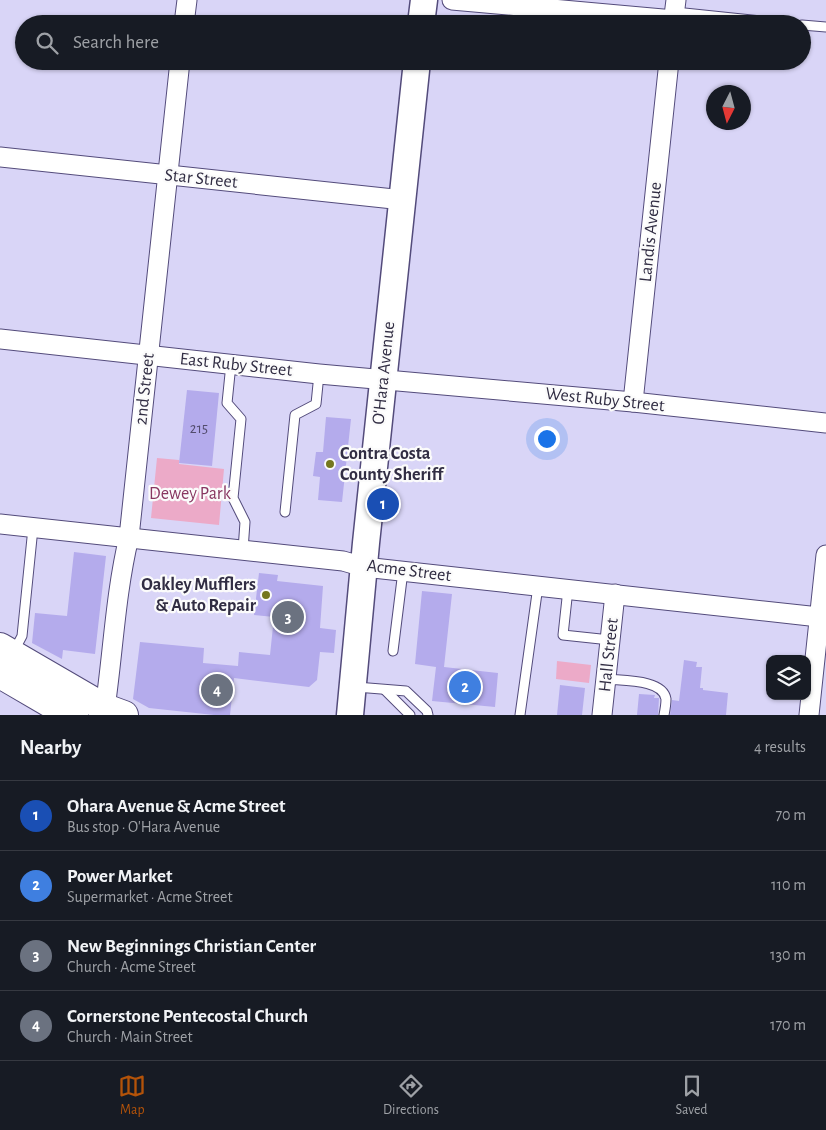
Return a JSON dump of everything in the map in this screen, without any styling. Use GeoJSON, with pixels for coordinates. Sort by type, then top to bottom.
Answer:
{"type":"FeatureCollection","features":[{"type":"Feature","properties":{"kind":"main road"},"geometry":{"type":"LineString","coordinates":[[422,15],[424,0]]}},
{"type":"Feature","properties":{"kind":"main road","name":"O'Hara Avenue"},"geometry":{"type":"LineString","coordinates":[[350,715],[416,70]]}},
{"type":"Feature","properties":{"kind":"main road"},"geometry":{"type":"LineString","coordinates":[[4,658],[111,713]]}},
{"type":"Feature","properties":{"kind":"main road"},"geometry":{"type":"LineString","coordinates":[[4,658],[48,702],[74,715]]}},
{"type":"Feature","properties":{"kind":"street"},"geometry":{"type":"LineString","coordinates":[[185,15],[187,0]]}},
{"type":"Feature","properties":{"kind":"street"},"geometry":{"type":"LineString","coordinates":[[452,0],[674,14]]}},
{"type":"Feature","properties":{"kind":"street","name":"2nd Street"},"geometry":{"type":"LineString","coordinates":[[111,713],[124,559],[129,537],[179,70]]}},
{"type":"Feature","properties":{"kind":"street","name":"Landis Avenue"},"geometry":{"type":"LineString","coordinates":[[633,402],[668,70]]}},
{"type":"Feature","properties":{"kind":"street","name":"Star Street"},"geometry":{"type":"LineString","coordinates":[[0,157],[403,200]]}},
{"type":"Feature","properties":{"kind":"street","name":"East Ruby Street"},"geometry":{"type":"LineString","coordinates":[[0,339],[319,374],[383,379]]}},
{"type":"Feature","properties":{"kind":"street","name":"West Ruby Street"},"geometry":{"type":"LineString","coordinates":[[383,379],[633,402],[826,423]]}},
{"type":"Feature","properties":{"kind":"street","name":"Acme Street"},"geometry":{"type":"LineString","coordinates":[[0,524],[343,561],[364,567],[823,617]]}},
{"type":"Feature","properties":{"kind":"street"},"geometry":{"type":"LineString","coordinates":[[809,715],[823,617],[826,555]]}},
{"type":"Feature","properties":{"kind":"street","name":"Hall Street"},"geometry":{"type":"LineString","coordinates":[[602,715],[615,594]]}},
{"type":"Feature","properties":{"kind":"lane"},"geometry":{"type":"LineString","coordinates":[[811,26],[826,27]]}},
{"type":"Feature","properties":{"kind":"lane"},"geometry":{"type":"LineString","coordinates":[[231,364],[227,403],[241,419],[233,498],[245,522],[242,550]]}},
{"type":"Feature","properties":{"kind":"lane"},"geometry":{"type":"LineString","coordinates":[[285,512],[295,415],[316,404],[319,374]]}},
{"type":"Feature","properties":{"kind":"lane"},"geometry":{"type":"LineString","coordinates":[[4,658],[22,636],[33,528]]}},
{"type":"Feature","properties":{"kind":"lane"},"geometry":{"type":"LineString","coordinates":[[393,651],[403,571]]}},
{"type":"Feature","properties":{"kind":"lane"},"geometry":{"type":"LineString","coordinates":[[520,715],[538,586]]}},
{"type":"Feature","properties":{"kind":"lane"},"geometry":{"type":"LineString","coordinates":[[568,589],[563,635],[610,640]]}},
{"type":"Feature","properties":{"kind":"lane"},"geometry":{"type":"LineString","coordinates":[[606,679],[653,684],[662,690],[666,698],[664,715]]}},
{"type":"Feature","properties":{"kind":"lane"},"geometry":{"type":"LineString","coordinates":[[353,686],[406,691],[427,711],[428,715]]}},
{"type":"Feature","properties":{"kind":"lane"},"geometry":{"type":"LineString","coordinates":[[384,690],[410,715]]}},
{"type":"Feature","properties":{"kind":"green space","name":"Dewey Park"},"geometry":{"type":"Polygon","coordinates":[[[157,458],[179,460],[179,464],[224,469],[219,525],[151,518],[157,458]]]}},
{"type":"Feature","properties":{"kind":"green space"},"geometry":{"type":"Polygon","coordinates":[[[557,661],[591,665],[589,683],[556,679],[557,661]]]}},
{"type":"Feature","properties":{"kind":"building"},"geometry":{"type":"Polygon","coordinates":[[[187,390],[219,393],[212,466],[179,463],[187,390]]]}},
{"type":"Feature","properties":{"kind":"building","name":"Contra Costa County Sheriff"},"geometry":{"type":"Polygon","coordinates":[[[326,417],[351,419],[342,502],[318,500],[320,477],[313,476],[316,452],[323,452],[326,417]]]}},
{"type":"Feature","properties":{"kind":"building"},"geometry":{"type":"Polygon","coordinates":[[[74,552],[106,556],[95,654],[63,650],[62,659],[32,643],[35,613],[67,616],[74,552]]]}},
{"type":"Feature","properties":{"kind":"building"},"geometry":{"type":"Polygon","coordinates":[[[259,573],[278,575],[277,581],[323,586],[320,628],[336,630],[334,653],[320,652],[317,680],[309,687],[234,678],[230,715],[149,708],[133,699],[140,642],[204,648],[203,663],[238,666],[239,652],[270,655],[274,617],[254,615],[259,573]]]}},
{"type":"Feature","properties":{"kind":"building"},"geometry":{"type":"Polygon","coordinates":[[[422,591],[452,594],[444,667],[498,673],[495,707],[432,701],[436,667],[415,664],[422,591]]]}},
{"type":"Feature","properties":{"kind":"building"},"geometry":{"type":"Polygon","coordinates":[[[684,660],[697,662],[696,667],[702,667],[700,688],[728,693],[726,715],[670,715],[672,700],[679,701],[684,660]]]}},
{"type":"Feature","properties":{"kind":"building"},"geometry":{"type":"Polygon","coordinates":[[[560,685],[585,688],[582,715],[557,715],[560,685]]]}},
{"type":"Feature","properties":{"kind":"building"},"geometry":{"type":"Polygon","coordinates":[[[639,694],[655,695],[654,698],[659,698],[658,715],[637,715],[639,694]]]}},
{"type":"Feature","properties":{"kind":"place","name":"Contra Costa County Sheriff"},"geometry":{"type":"Point","coordinates":[330,464]}},
{"type":"Feature","properties":{"kind":"place","name":"Ohara Avenue & Acme Street"},"geometry":{"type":"Point","coordinates":[383,504]}},
{"type":"Feature","properties":{"kind":"place","name":"Oakley Mufflers & Auto Repair"},"geometry":{"type":"Point","coordinates":[266,595]}},
{"type":"Feature","properties":{"kind":"place","name":"New Beginnings Christian Center"},"geometry":{"type":"Point","coordinates":[288,617]}},
{"type":"Feature","properties":{"kind":"place","name":"Power Market"},"geometry":{"type":"Point","coordinates":[465,687]}},
{"type":"Feature","properties":{"kind":"place","name":"Cornerstone Pentecostal Church"},"geometry":{"type":"Point","coordinates":[217,690]}}]}
